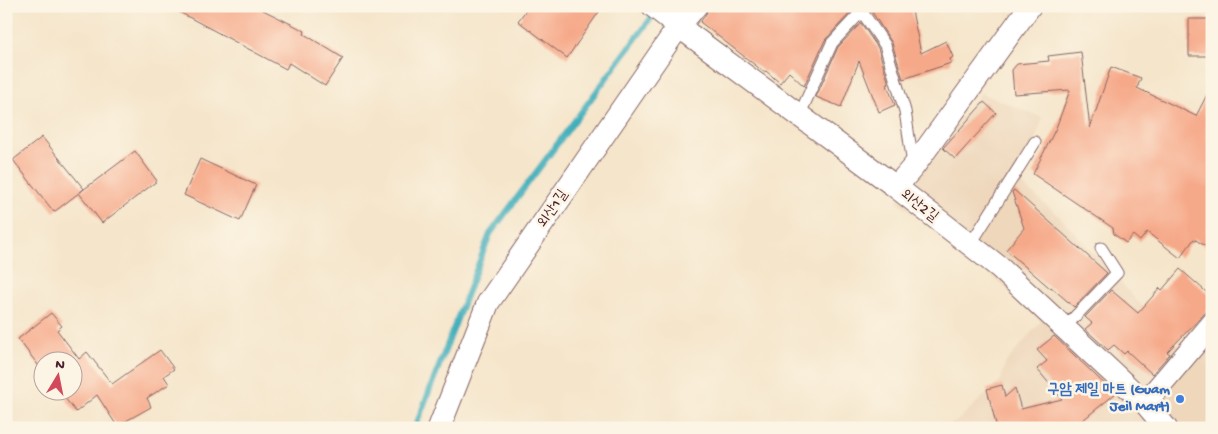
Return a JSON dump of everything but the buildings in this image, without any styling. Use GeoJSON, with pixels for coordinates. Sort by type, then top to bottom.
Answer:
{"type":"FeatureCollection","features":[{"type":"Feature","properties":{"kind":"street","name":"외산1길"},"geometry":{"type":"LineString","coordinates":[[439,428],[488,303],[667,17],[696,6]]}},
{"type":"Feature","properties":{"kind":"street"},"geometry":{"type":"LineString","coordinates":[[896,187],[914,166],[1030,6]]}},
{"type":"Feature","properties":{"kind":"street","name":"외산2길"},"geometry":{"type":"LineString","coordinates":[[667,17],[896,187],[999,267],[1145,403],[1166,428]]}},
{"type":"Feature","properties":{"kind":"street"},"geometry":{"type":"LineString","coordinates":[[1145,403],[1212,324]]}},
{"type":"Feature","properties":{"kind":"lane"},"geometry":{"type":"LineString","coordinates":[[799,116],[832,43],[860,8],[885,45],[905,110],[914,166]]}},
{"type":"Feature","properties":{"kind":"lane"},"geometry":{"type":"LineString","coordinates":[[970,245],[1035,142]]}},
{"type":"Feature","properties":{"kind":"lane"},"geometry":{"type":"LineString","coordinates":[[1064,328],[1117,273],[1101,248]]}},
{"type":"Feature","properties":{"kind":"shaded area"},"geometry":{"type":"Polygon","coordinates":[[[981,93],[1043,118],[1019,182],[1058,215],[1179,346],[1212,314],[1212,428],[940,428],[956,422],[1001,380],[1005,364],[1041,321],[974,259],[897,201],[981,93]]]}},
{"type":"Feature","properties":{"kind":"waterway"},"geometry":{"type":"LineString","coordinates":[[415,428],[490,234],[655,13]]}},
{"type":"Feature","properties":{"kind":"place","name":"구암 제일 마트 (Guam Jeil Mart)"},"geometry":{"type":"Point","coordinates":[1180,399]}}]}
